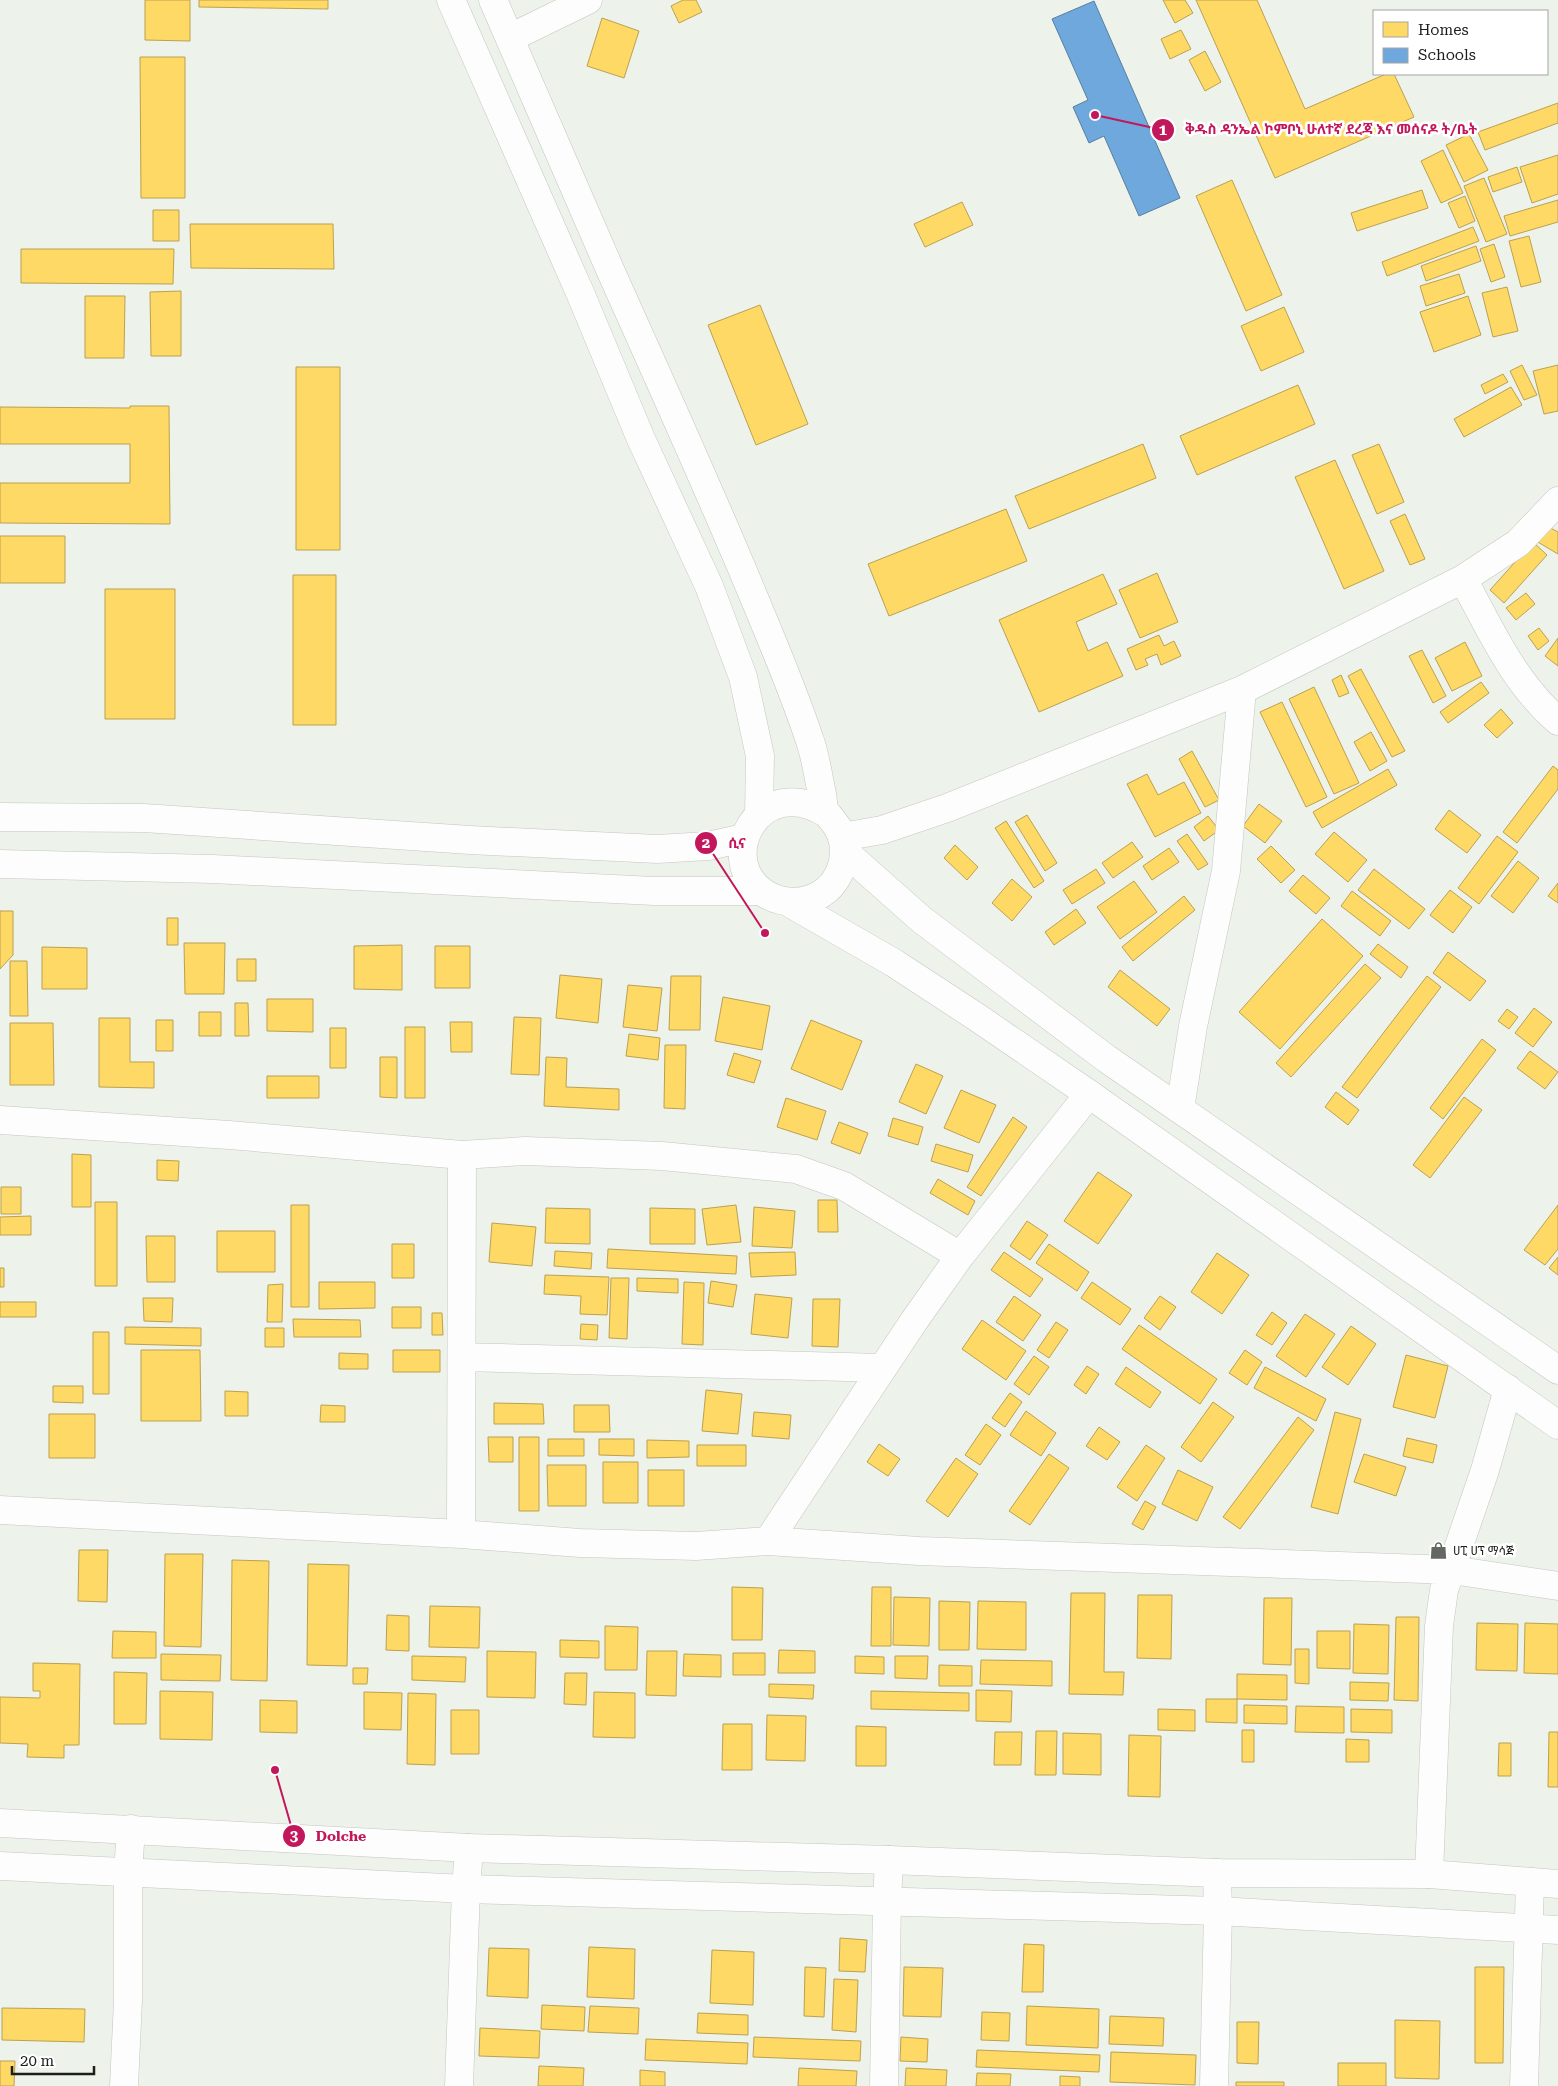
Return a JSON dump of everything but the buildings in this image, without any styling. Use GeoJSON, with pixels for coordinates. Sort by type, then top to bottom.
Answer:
{"type":"FeatureCollection","features":[{"type":"Feature","properties":{"kind":"street"},"geometry":{"type":"LineString","coordinates":[[451,0],[581,295],[641,439],[709,586],[743,676],[753,721],[760,756],[759,814]]}},
{"type":"Feature","properties":{"kind":"street"},"geometry":{"type":"LineString","coordinates":[[493,0],[733,546],[778,654],[812,744],[826,813]]}},
{"type":"Feature","properties":{"kind":"street"},"geometry":{"type":"LineString","coordinates":[[510,38],[588,0]]}},
{"type":"Feature","properties":{"kind":"street"},"geometry":{"type":"LineString","coordinates":[[843,844],[946,808],[1242,690],[1463,579],[1518,543],[1558,501]]}},
{"type":"Feature","properties":{"kind":"street"},"geometry":{"type":"LineString","coordinates":[[1463,579],[1512,669],[1542,707],[1558,721]]}},
{"type":"Feature","properties":{"kind":"street"},"geometry":{"type":"LineString","coordinates":[[1180,1109],[1193,1026],[1226,871],[1242,690]]}},
{"type":"Feature","properties":{"kind":"street"},"geometry":{"type":"LineString","coordinates":[[788,902],[802,902],[828,890],[837,878],[842,865],[843,844],[835,823],[826,813],[813,805],[799,801],[771,806],[759,814],[750,825],[744,838],[743,853],[745,867],[761,891],[774,898],[788,902],[894,963],[1089,1094],[1558,1425]]}},
{"type":"Feature","properties":{"kind":"street"},"geometry":{"type":"LineString","coordinates":[[0,817],[144,818],[470,840],[658,849],[708,846],[744,838]]}},
{"type":"Feature","properties":{"kind":"street"},"geometry":{"type":"LineString","coordinates":[[843,844],[922,920],[1107,1059],[1558,1370]]}},
{"type":"Feature","properties":{"kind":"street"},"geometry":{"type":"LineString","coordinates":[[0,864],[213,869],[654,891],[761,891]]}},
{"type":"Feature","properties":{"kind":"street"},"geometry":{"type":"LineString","coordinates":[[768,1541],[960,1256],[1089,1094]]}},
{"type":"Feature","properties":{"kind":"street"},"geometry":{"type":"LineString","coordinates":[[0,1120],[462,1154],[525,1151],[662,1156],[796,1169],[844,1186],[960,1256]]}},
{"type":"Feature","properties":{"kind":"street"},"geometry":{"type":"LineString","coordinates":[[461,1534],[462,1154]]}},
{"type":"Feature","properties":{"kind":"street"},"geometry":{"type":"LineString","coordinates":[[462,1357],[883,1368]]}},
{"type":"Feature","properties":{"kind":"street"},"geometry":{"type":"LineString","coordinates":[[1429,1874],[1439,1626],[1444,1590],[1485,1470],[1508,1389]]}},
{"type":"Feature","properties":{"kind":"street"},"geometry":{"type":"LineString","coordinates":[[0,1510],[461,1534],[580,1543],[696,1546],[768,1541],[919,1551],[1452,1570],[1558,1586]]}},
{"type":"Feature","properties":{"kind":"street"},"geometry":{"type":"LineString","coordinates":[[0,1823],[469,1848],[889,1860],[1217,1873],[1429,1874],[1558,1884]]}},
{"type":"Feature","properties":{"kind":"street"},"geometry":{"type":"LineString","coordinates":[[124,2086],[128,2000],[128,1872],[131,1829]]}},
{"type":"Feature","properties":{"kind":"street"},"geometry":{"type":"LineString","coordinates":[[459,2086],[469,1848]]}},
{"type":"Feature","properties":{"kind":"street"},"geometry":{"type":"LineString","coordinates":[[884,2086],[889,1860]]}},
{"type":"Feature","properties":{"kind":"street"},"geometry":{"type":"LineString","coordinates":[[0,1866],[466,1889],[1218,1911],[1558,1930]]}},
{"type":"Feature","properties":{"kind":"street"},"geometry":{"type":"LineString","coordinates":[[1214,2086],[1218,1911],[1217,1873]]}},
{"type":"Feature","properties":{"kind":"street"},"geometry":{"type":"LineString","coordinates":[[1524,2086],[1530,1882]]}},
{"type":"Feature","properties":{"kind":"place","name":"ቅዱስ ዳንኤል ኮምቦኒ ሁለተኛ ደረጃ እና መሰናዶ ት/ቤት"},"geometry":{"type":"Point","coordinates":[1095,115]}},
{"type":"Feature","properties":{"kind":"place","name":"ሲና"},"geometry":{"type":"Point","coordinates":[765,933]}},
{"type":"Feature","properties":{"kind":"place","name":"ሀፒ ሀፕ ማሳጅ"},"geometry":{"type":"Point","coordinates":[1439,1551]}},
{"type":"Feature","properties":{"kind":"place","name":"Dolche"},"geometry":{"type":"Point","coordinates":[275,1770]}}]}
